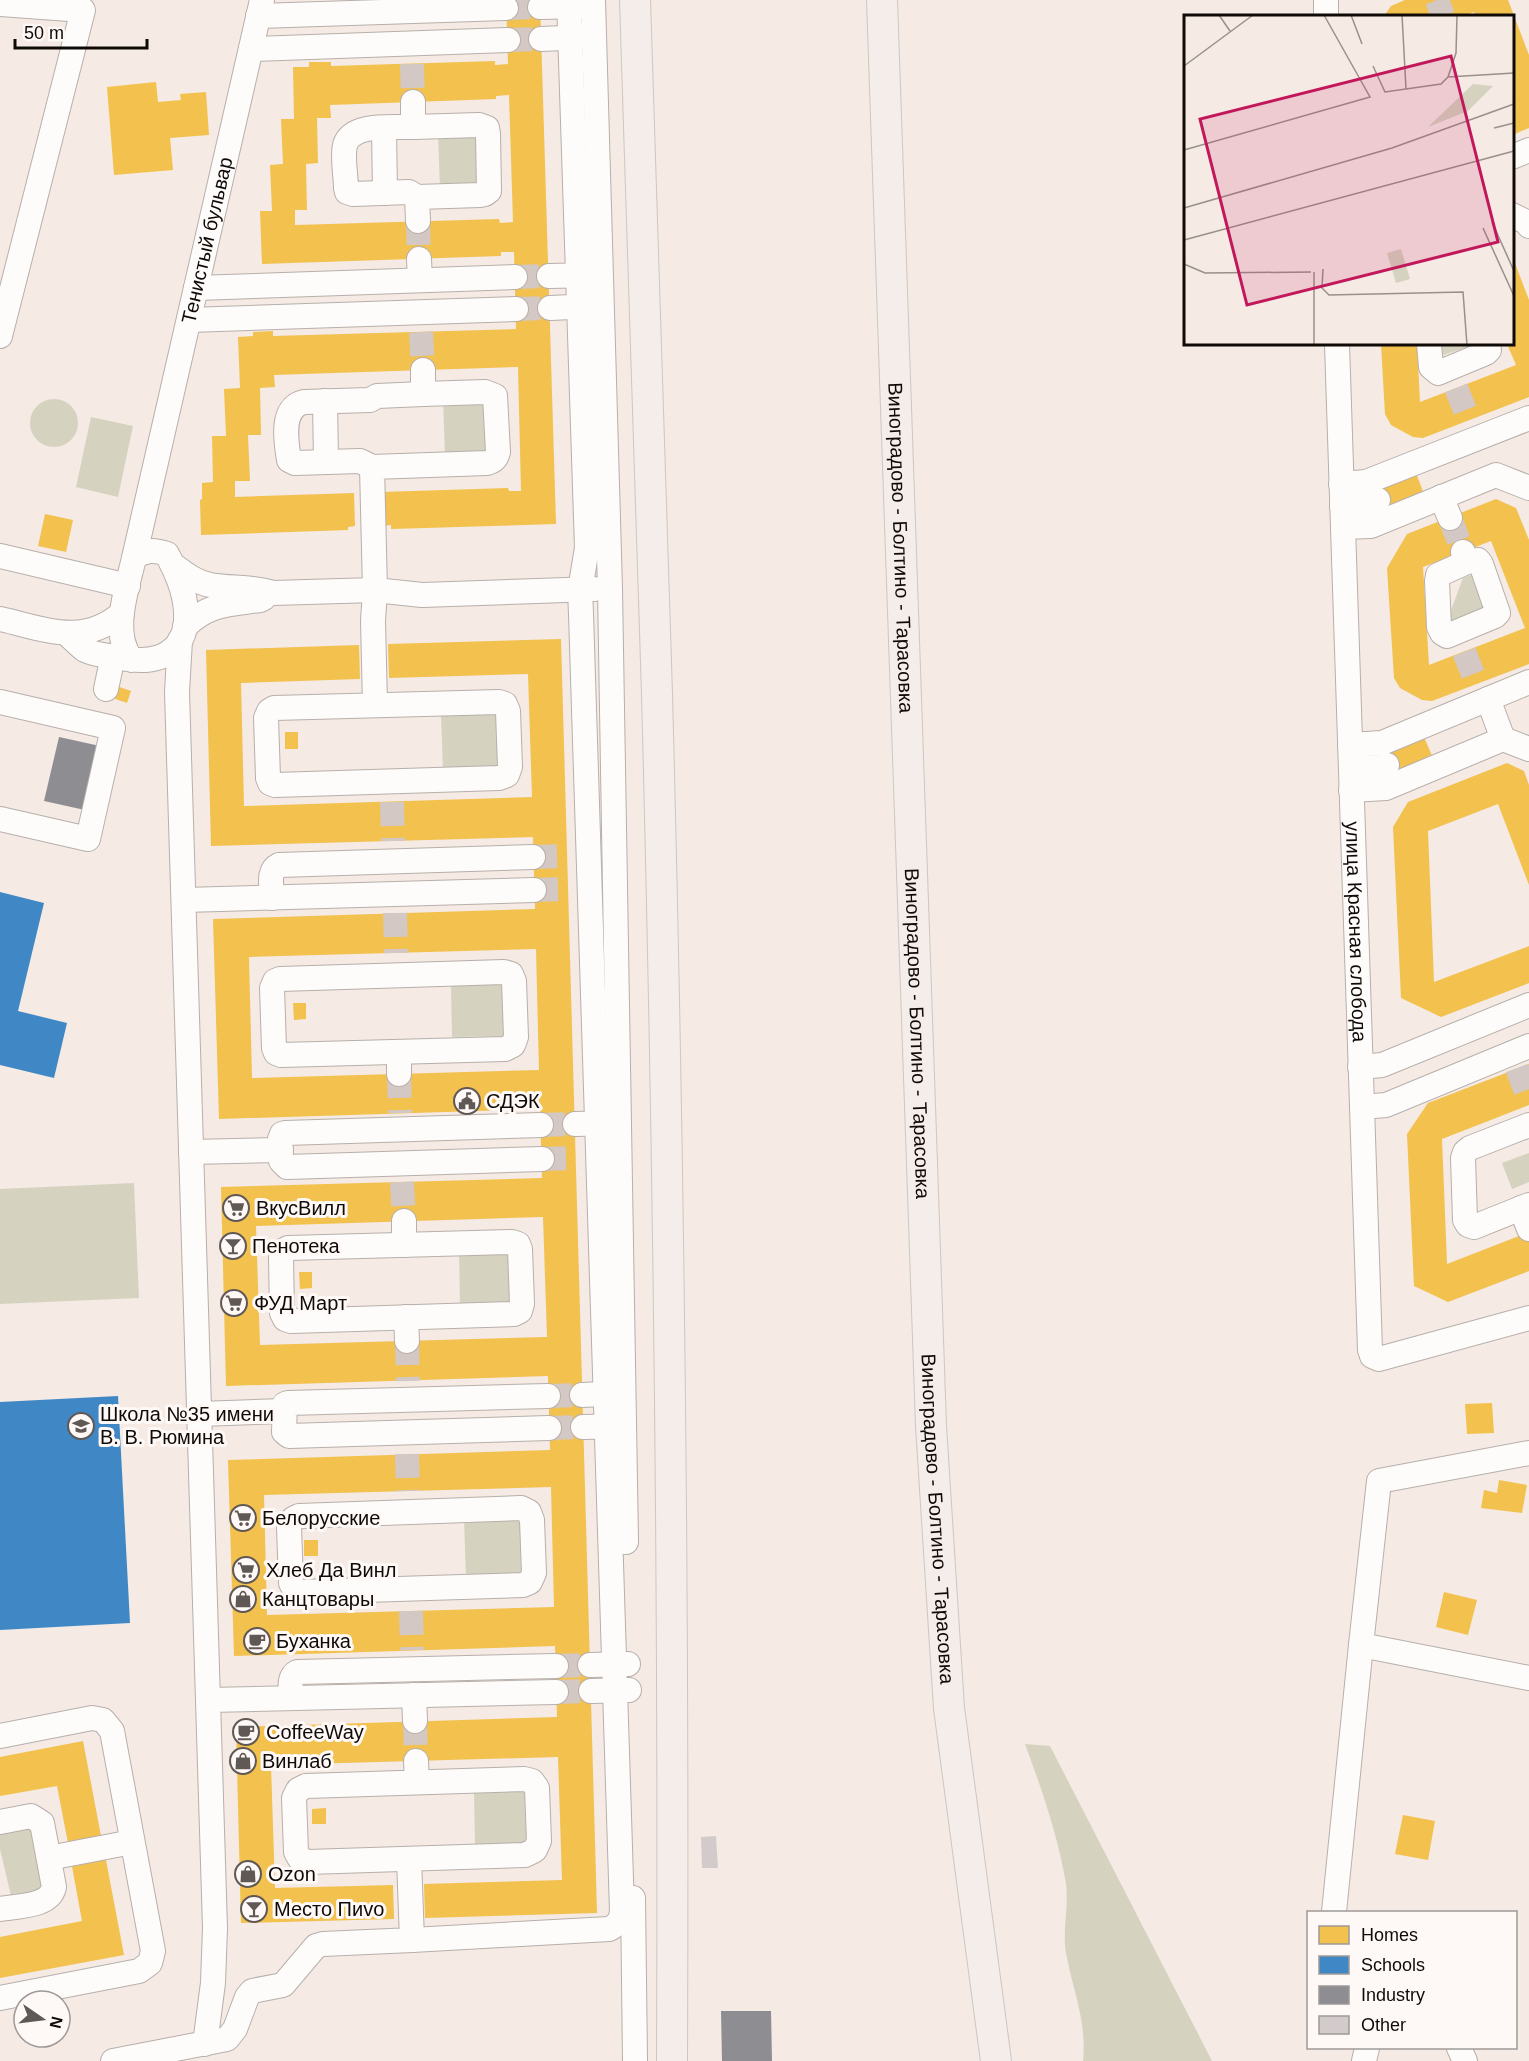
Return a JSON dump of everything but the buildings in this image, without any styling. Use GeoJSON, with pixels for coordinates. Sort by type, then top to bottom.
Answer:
{"type":"FeatureCollection","features":[{"type":"Feature","properties":{"kind":"main road"},"geometry":{"type":"LineString","coordinates":[[635,0],[657,682],[669,1288],[673,1776],[672,2061]]}},
{"type":"Feature","properties":{"kind":"main road","name":"Виноградово - Болтино - Тарасовка"},"geometry":{"type":"LineString","coordinates":[[882,0],[931,1426],[949,1708],[996,2061]]}},
{"type":"Feature","properties":{"kind":"street"},"geometry":{"type":"LineString","coordinates":[[569,3],[583,37]]}},
{"type":"Feature","properties":{"kind":"street"},"geometry":{"type":"LineString","coordinates":[[540,7],[569,3],[594,3],[583,37],[591,307],[610,589],[615,855],[615,888],[597,1124]]}},
{"type":"Feature","properties":{"kind":"street"},"geometry":{"type":"LineString","coordinates":[[0,4],[83,10],[0,336]]}},
{"type":"Feature","properties":{"kind":"street"},"geometry":{"type":"LineString","coordinates":[[260,8],[506,8]]}},
{"type":"Feature","properties":{"kind":"street","name":"Тенистый бульвар"},"geometry":{"type":"LineString","coordinates":[[132,659],[124,651],[122,613],[260,8]]}},
{"type":"Feature","properties":{"kind":"street"},"geometry":{"type":"LineString","coordinates":[[541,39],[583,37]]}},
{"type":"Feature","properties":{"kind":"street"},"geometry":{"type":"LineString","coordinates":[[251,49],[411,53],[508,40]]}},
{"type":"Feature","properties":{"kind":"street"},"geometry":{"type":"LineString","coordinates":[[413,102],[413,127]]}},
{"type":"Feature","properties":{"kind":"street"},"geometry":{"type":"LineString","coordinates":[[479,125],[487,128],[489,190],[485,194],[417,197],[409,192],[353,194],[347,192],[346,143],[359,130],[384,128],[479,125]]}},
{"type":"Feature","properties":{"kind":"street"},"geometry":{"type":"LineString","coordinates":[[384,128],[386,193]]}},
{"type":"Feature","properties":{"kind":"street"},"geometry":{"type":"LineString","coordinates":[[1514,156],[1529,150]]}},
{"type":"Feature","properties":{"kind":"street"},"geometry":{"type":"LineString","coordinates":[[417,197],[418,222]]}},
{"type":"Feature","properties":{"kind":"street"},"geometry":{"type":"LineString","coordinates":[[1514,216],[1529,226]]}},
{"type":"Feature","properties":{"kind":"street"},"geometry":{"type":"LineString","coordinates":[[196,288],[419,270],[515,277]]}},
{"type":"Feature","properties":{"kind":"street"},"geometry":{"type":"LineString","coordinates":[[549,276],[590,275]]}},
{"type":"Feature","properties":{"kind":"street"},"geometry":{"type":"LineString","coordinates":[[550,308],[591,307]]}},
{"type":"Feature","properties":{"kind":"street"},"geometry":{"type":"LineString","coordinates":[[591,307],[587,548],[580,590],[578,856],[597,1124],[605,1427],[621,1664],[635,2061]]}},
{"type":"Feature","properties":{"kind":"street"},"geometry":{"type":"LineString","coordinates":[[189,320],[421,322],[516,309]]}},
{"type":"Feature","properties":{"kind":"street","name":"улица Красная слобода"},"geometry":{"type":"LineString","coordinates":[[1337,345],[1370,1350],[1372,1356],[1379,1359],[1529,1318]]}},
{"type":"Feature","properties":{"kind":"street"},"geometry":{"type":"LineString","coordinates":[[1429,345],[1430,364],[1433,370],[1452,379],[1489,350],[1488,345]]}},
{"type":"Feature","properties":{"kind":"street"},"geometry":{"type":"LineString","coordinates":[[423,382],[485,392],[495,396],[496,458],[493,462],[487,463],[372,467],[360,460],[295,463],[289,460],[287,422],[291,410],[299,403],[325,401],[370,400],[423,382]]}},
{"type":"Feature","properties":{"kind":"street"},"geometry":{"type":"LineString","coordinates":[[325,401],[326,461]]}},
{"type":"Feature","properties":{"kind":"street"},"geometry":{"type":"LineString","coordinates":[[1342,506],[1366,482],[1475,432],[1529,418]]}},
{"type":"Feature","properties":{"kind":"street"},"geometry":{"type":"LineString","coordinates":[[1475,432],[1496,475],[1529,488]]}},
{"type":"Feature","properties":{"kind":"street"},"geometry":{"type":"LineString","coordinates":[[372,467],[375,705]]}},
{"type":"Feature","properties":{"kind":"street"},"geometry":{"type":"LineString","coordinates":[[1342,506],[1371,526],[1445,507],[1496,475]]}},
{"type":"Feature","properties":{"kind":"street","name":"Тенистый бульвар"},"geometry":{"type":"LineString","coordinates":[[152,482],[157,534],[178,575],[185,598],[177,686],[215,1928],[213,2049]]}},
{"type":"Feature","properties":{"kind":"street"},"geometry":{"type":"LineString","coordinates":[[1342,506],[1367,506],[1378,501]]}},
{"type":"Feature","properties":{"kind":"street"},"geometry":{"type":"LineString","coordinates":[[134,558],[150,550],[170,559],[190,577],[208,584],[260,588],[273,593],[375,590],[422,595],[610,589]]}},
{"type":"Feature","properties":{"kind":"street"},"geometry":{"type":"LineString","coordinates":[[0,556],[128,586]]}},
{"type":"Feature","properties":{"kind":"street"},"geometry":{"type":"LineString","coordinates":[[1465,557],[1478,560],[1481,564],[1498,613],[1460,642],[1440,630],[1437,581],[1442,572],[1465,557]]}},
{"type":"Feature","properties":{"kind":"street"},"geometry":{"type":"LineString","coordinates":[[106,689],[132,659],[169,654],[196,615],[209,608],[260,600],[273,593]]}},
{"type":"Feature","properties":{"kind":"street"},"geometry":{"type":"LineString","coordinates":[[0,619],[68,634],[94,631],[109,624],[122,613]]}},
{"type":"Feature","properties":{"kind":"street"},"geometry":{"type":"LineString","coordinates":[[68,634],[86,651],[132,659],[166,672],[177,686]]}},
{"type":"Feature","properties":{"kind":"street"},"geometry":{"type":"LineString","coordinates":[[1351,768],[1382,743],[1483,695],[1529,682]]}},
{"type":"Feature","properties":{"kind":"street"},"geometry":{"type":"LineString","coordinates":[[1483,695],[1503,739]]}},
{"type":"Feature","properties":{"kind":"street"},"geometry":{"type":"LineString","coordinates":[[0,702],[113,728],[88,839],[0,819]]}},
{"type":"Feature","properties":{"kind":"street"},"geometry":{"type":"LineString","coordinates":[[499,702],[505,704],[508,711],[510,766],[507,775],[499,778],[391,791],[270,783],[266,718],[269,711],[274,708],[375,705],[499,702]]}},
{"type":"Feature","properties":{"kind":"street"},"geometry":{"type":"LineString","coordinates":[[1351,768],[1386,788],[1503,739],[1529,749]]}},
{"type":"Feature","properties":{"kind":"street"},"geometry":{"type":"LineString","coordinates":[[1351,768],[1387,765]]}},
{"type":"Feature","properties":{"kind":"street"},"geometry":{"type":"LineString","coordinates":[[272,898],[271,873],[279,865],[393,851],[533,857]]}},
{"type":"Feature","properties":{"kind":"street"},"geometry":{"type":"LineString","coordinates":[[578,856],[615,855]]}},
{"type":"Feature","properties":{"kind":"street"},"geometry":{"type":"LineString","coordinates":[[579,889],[615,888]]}},
{"type":"Feature","properties":{"kind":"street"},"geometry":{"type":"LineString","coordinates":[[184,900],[272,898],[394,904],[534,890]]}},
{"type":"Feature","properties":{"kind":"street"},"geometry":{"type":"LineString","coordinates":[[396,964],[511,974],[514,981],[516,1037],[513,1045],[399,1063],[276,1053],[272,988],[275,981],[396,964]]}},
{"type":"Feature","properties":{"kind":"street"},"geometry":{"type":"LineString","coordinates":[[1360,1067],[1382,1065],[1529,1005]]}},
{"type":"Feature","properties":{"kind":"street"},"geometry":{"type":"LineString","coordinates":[[1362,1107],[1386,1105],[1519,1056]]}},
{"type":"Feature","properties":{"kind":"street"},"geometry":{"type":"LineString","coordinates":[[540,1125],[400,1121],[285,1133],[280,1139],[280,1150],[281,1161],[287,1167],[402,1173],[542,1159]]}},
{"type":"Feature","properties":{"kind":"street"},"geometry":{"type":"LineString","coordinates":[[1526,1214],[1474,1227],[1468,1226],[1465,1220],[1463,1158],[1470,1148],[1529,1125]]}},
{"type":"Feature","properties":{"kind":"street"},"geometry":{"type":"LineString","coordinates":[[192,1152],[280,1150]]}},
{"type":"Feature","properties":{"kind":"street"},"geometry":{"type":"LineString","coordinates":[[404,1233],[518,1244],[522,1304],[520,1311],[514,1314],[406,1329],[285,1319],[282,1313],[281,1257],[283,1251],[288,1248],[404,1233]]}},
{"type":"Feature","properties":{"kind":"street"},"geometry":{"type":"LineString","coordinates":[[548,1396],[408,1390],[288,1403],[285,1404],[284,1411],[284,1432],[289,1436],[406,1444],[549,1428]]}},
{"type":"Feature","properties":{"kind":"street"},"geometry":{"type":"LineString","coordinates":[[199,1414],[284,1411]]}},
{"type":"Feature","properties":{"kind":"street"},"geometry":{"type":"LineString","coordinates":[[1334,1911],[1379,1481],[1529,1453]]}},
{"type":"Feature","properties":{"kind":"street"},"geometry":{"type":"LineString","coordinates":[[408,1502],[521,1508],[529,1512],[532,1520],[534,1573],[530,1582],[523,1585],[411,1600],[295,1590],[291,1584],[289,1527],[293,1519],[299,1516],[408,1502]]}},
{"type":"Feature","properties":{"kind":"street"},"geometry":{"type":"LineString","coordinates":[[1361,1645],[1529,1678]]}},
{"type":"Feature","properties":{"kind":"street"},"geometry":{"type":"LineString","coordinates":[[291,1698],[291,1679],[297,1672],[413,1660],[556,1665]]}},
{"type":"Feature","properties":{"kind":"street"},"geometry":{"type":"LineString","coordinates":[[590,1665],[621,1664]]}},
{"type":"Feature","properties":{"kind":"street"},"geometry":{"type":"LineString","coordinates":[[591,1691],[622,1690]]}},
{"type":"Feature","properties":{"kind":"street"},"geometry":{"type":"LineString","coordinates":[[113,2061],[213,2049],[235,2030],[247,1996],[252,1991],[283,1985],[316,1946],[323,1944],[609,1929],[616,1926],[621,1919],[622,1911],[622,1690]]}},
{"type":"Feature","properties":{"kind":"street"},"geometry":{"type":"LineString","coordinates":[[208,1700],[556,1692]]}},
{"type":"Feature","properties":{"kind":"street"},"geometry":{"type":"LineString","coordinates":[[414,1695],[415,1721]]}},
{"type":"Feature","properties":{"kind":"street"},"geometry":{"type":"LineString","coordinates":[[0,1736],[92,1718],[103,1720],[112,1731],[153,1951],[150,1963],[139,1971],[0,1998]]}},
{"type":"Feature","properties":{"kind":"street"},"geometry":{"type":"LineString","coordinates":[[416,1772],[524,1779],[532,1781],[537,1788],[539,1840],[535,1850],[525,1855],[409,1859],[308,1862],[300,1859],[296,1852],[294,1798],[298,1790],[306,1786],[416,1772]]}},
{"type":"Feature","properties":{"kind":"street"},"geometry":{"type":"LineString","coordinates":[[0,1822],[31,1816],[42,1823],[54,1887],[52,1895],[45,1900],[0,1909]]}},
{"type":"Feature","properties":{"kind":"street"},"geometry":{"type":"LineString","coordinates":[[49,1858],[132,1842]]}},
{"type":"Feature","properties":{"kind":"street"},"geometry":{"type":"LineString","coordinates":[[409,1859],[412,1940]]}},
{"type":"Feature","properties":{"kind":"shaded area"},"geometry":{"type":"Polygon","coordinates":[[[438,132],[481,136],[482,183],[440,190],[438,132]]]}},
{"type":"Feature","properties":{"kind":"shaded area"},"geometry":{"type":"Polygon","coordinates":[[[1441,345],[1474,345],[1443,355],[1441,345]]]}},
{"type":"Feature","properties":{"kind":"shaded area"},"geometry":{"type":"Polygon","coordinates":[[[54,399],[71,406],[78,423],[71,440],[54,447],[37,440],[30,423],[37,406],[54,399]]]}},
{"type":"Feature","properties":{"kind":"shaded area"},"geometry":{"type":"Polygon","coordinates":[[[443,400],[489,404],[490,450],[483,457],[445,458],[443,400]]]}},
{"type":"Feature","properties":{"kind":"shaded area"},"geometry":{"type":"Polygon","coordinates":[[[91,417],[133,426],[118,497],[76,487],[91,417]]]}},
{"type":"Feature","properties":{"kind":"shaded area"},"geometry":{"type":"Polygon","coordinates":[[[1474,574],[1486,610],[1452,621],[1450,613],[1463,578],[1474,574]]]}},
{"type":"Feature","properties":{"kind":"shaded area"},"geometry":{"type":"Polygon","coordinates":[[[498,713],[500,768],[443,770],[441,715],[498,713]]]}},
{"type":"Feature","properties":{"kind":"shaded area"},"geometry":{"type":"Polygon","coordinates":[[[503,984],[504,1036],[452,1037],[451,985],[503,984]]]}},
{"type":"Feature","properties":{"kind":"shaded area"},"geometry":{"type":"Polygon","coordinates":[[[1529,1153],[1529,1182],[1512,1189],[1502,1163],[1529,1153]]]}},
{"type":"Feature","properties":{"kind":"shaded area"},"geometry":{"type":"Polygon","coordinates":[[[134,1183],[139,1298],[0,1304],[0,1189],[134,1183]]]}},
{"type":"Feature","properties":{"kind":"shaded area"},"geometry":{"type":"Polygon","coordinates":[[[515,1250],[516,1306],[460,1307],[459,1252],[515,1250]]]}},
{"type":"Feature","properties":{"kind":"shaded area"},"geometry":{"type":"Polygon","coordinates":[[[520,1517],[521,1577],[466,1578],[464,1519],[520,1517]]]}},
{"type":"Feature","properties":{"kind":"shaded area"},"geometry":{"type":"Polygon","coordinates":[[[1025,1744],[1050,1746],[1212,2061],[1083,2061],[1081,2020],[1065,1945],[1066,1884],[1049,1813],[1025,1744]]]}},
{"type":"Feature","properties":{"kind":"shaded area"},"geometry":{"type":"Polygon","coordinates":[[[526,1789],[527,1845],[475,1846],[474,1790],[526,1789]]]}},
{"type":"Feature","properties":{"kind":"shaded area"},"geometry":{"type":"Polygon","coordinates":[[[30,1828],[33,1833],[42,1882],[40,1889],[35,1892],[11,1896],[0,1849],[0,1830],[30,1828]]]}},
{"type":"Feature","properties":{"kind":"tunnel"},"geometry":{"type":"LineString","coordinates":[[1437,0],[1443,15]]}},
{"type":"Feature","properties":{"kind":"tunnel"},"geometry":{"type":"LineString","coordinates":[[506,8],[540,7]]}},
{"type":"Feature","properties":{"kind":"tunnel"},"geometry":{"type":"LineString","coordinates":[[508,40],[541,39]]}},
{"type":"Feature","properties":{"kind":"tunnel"},"geometry":{"type":"LineString","coordinates":[[412,64],[413,102]]}},
{"type":"Feature","properties":{"kind":"tunnel"},"geometry":{"type":"LineString","coordinates":[[418,221],[419,259]]}},
{"type":"Feature","properties":{"kind":"tunnel"},"geometry":{"type":"LineString","coordinates":[[515,277],[549,276]]}},
{"type":"Feature","properties":{"kind":"tunnel"},"geometry":{"type":"LineString","coordinates":[[516,309],[550,308]]}},
{"type":"Feature","properties":{"kind":"tunnel"},"geometry":{"type":"LineString","coordinates":[[421,332],[423,370]]}},
{"type":"Feature","properties":{"kind":"tunnel"},"geometry":{"type":"LineString","coordinates":[[1456,388],[1469,420]]}},
{"type":"Feature","properties":{"kind":"tunnel"},"geometry":{"type":"LineString","coordinates":[[1450,518],[1463,552]]}},
{"type":"Feature","properties":{"kind":"tunnel"},"geometry":{"type":"LineString","coordinates":[[1464,652],[1477,684]]}},
{"type":"Feature","properties":{"kind":"tunnel"},"geometry":{"type":"LineString","coordinates":[[392,802],[393,841]]}},
{"type":"Feature","properties":{"kind":"tunnel"},"geometry":{"type":"LineString","coordinates":[[533,857],[567,856]]}},
{"type":"Feature","properties":{"kind":"tunnel"},"geometry":{"type":"LineString","coordinates":[[534,890],[568,889]]}},
{"type":"Feature","properties":{"kind":"tunnel"},"geometry":{"type":"LineString","coordinates":[[395,913],[396,953]]}},
{"type":"Feature","properties":{"kind":"tunnel"},"geometry":{"type":"LineString","coordinates":[[1517,1068],[1529,1100]]}},
{"type":"Feature","properties":{"kind":"tunnel"},"geometry":{"type":"LineString","coordinates":[[399,1074],[400,1113]]}},
{"type":"Feature","properties":{"kind":"tunnel"},"geometry":{"type":"LineString","coordinates":[[541,1125],[575,1124]]}},
{"type":"Feature","properties":{"kind":"tunnel"},"geometry":{"type":"LineString","coordinates":[[542,1159],[576,1158]]}},
{"type":"Feature","properties":{"kind":"tunnel"},"geometry":{"type":"LineString","coordinates":[[402,1182],[404,1221]]}},
{"type":"Feature","properties":{"kind":"tunnel"},"geometry":{"type":"LineString","coordinates":[[407,1341],[408,1381]]}},
{"type":"Feature","properties":{"kind":"tunnel"},"geometry":{"type":"LineString","coordinates":[[548,1396],[582,1395]]}},
{"type":"Feature","properties":{"kind":"tunnel"},"geometry":{"type":"LineString","coordinates":[[549,1428],[583,1427]]}},
{"type":"Feature","properties":{"kind":"tunnel"},"geometry":{"type":"LineString","coordinates":[[407,1454],[408,1491]]}},
{"type":"Feature","properties":{"kind":"tunnel"},"geometry":{"type":"LineString","coordinates":[[411,1611],[412,1650]]}},
{"type":"Feature","properties":{"kind":"tunnel"},"geometry":{"type":"LineString","coordinates":[[556,1666],[590,1665]]}},
{"type":"Feature","properties":{"kind":"tunnel"},"geometry":{"type":"LineString","coordinates":[[556,1692],[591,1691]]}},
{"type":"Feature","properties":{"kind":"tunnel"},"geometry":{"type":"LineString","coordinates":[[415,1721],[416,1761]]}},
{"type":"Feature","properties":{"kind":"place","name":"СДЭК"},"geometry":{"type":"Point","coordinates":[467,1101]}},
{"type":"Feature","properties":{"kind":"place","name":"ВкусВилл"},"geometry":{"type":"Point","coordinates":[236,1208]}},
{"type":"Feature","properties":{"kind":"place","name":"Пенотека"},"geometry":{"type":"Point","coordinates":[233,1246]}},
{"type":"Feature","properties":{"kind":"place","name":"ФУД Март"},"geometry":{"type":"Point","coordinates":[234,1303]}},
{"type":"Feature","properties":{"kind":"place","name":"Школа №35 имени В. В. Рюмина"},"geometry":{"type":"Point","coordinates":[81,1426]}},
{"type":"Feature","properties":{"kind":"place","name":"Белорусские"},"geometry":{"type":"Point","coordinates":[243,1518]}},
{"type":"Feature","properties":{"kind":"place","name":"Хлеб Да Винл"},"geometry":{"type":"Point","coordinates":[246,1570]}},
{"type":"Feature","properties":{"kind":"place","name":"Канцтовары"},"geometry":{"type":"Point","coordinates":[243,1599]}},
{"type":"Feature","properties":{"kind":"place","name":"Буханка"},"geometry":{"type":"Point","coordinates":[257,1641]}},
{"type":"Feature","properties":{"kind":"place","name":"CoffeeWay"},"geometry":{"type":"Point","coordinates":[246,1732]}},
{"type":"Feature","properties":{"kind":"place","name":"Винлаб"},"geometry":{"type":"Point","coordinates":[243,1761]}},
{"type":"Feature","properties":{"kind":"place","name":"Ozon"},"geometry":{"type":"Point","coordinates":[248,1874]}},
{"type":"Feature","properties":{"kind":"place","name":"Место Пиvо"},"geometry":{"type":"Point","coordinates":[254,1909]}}]}
